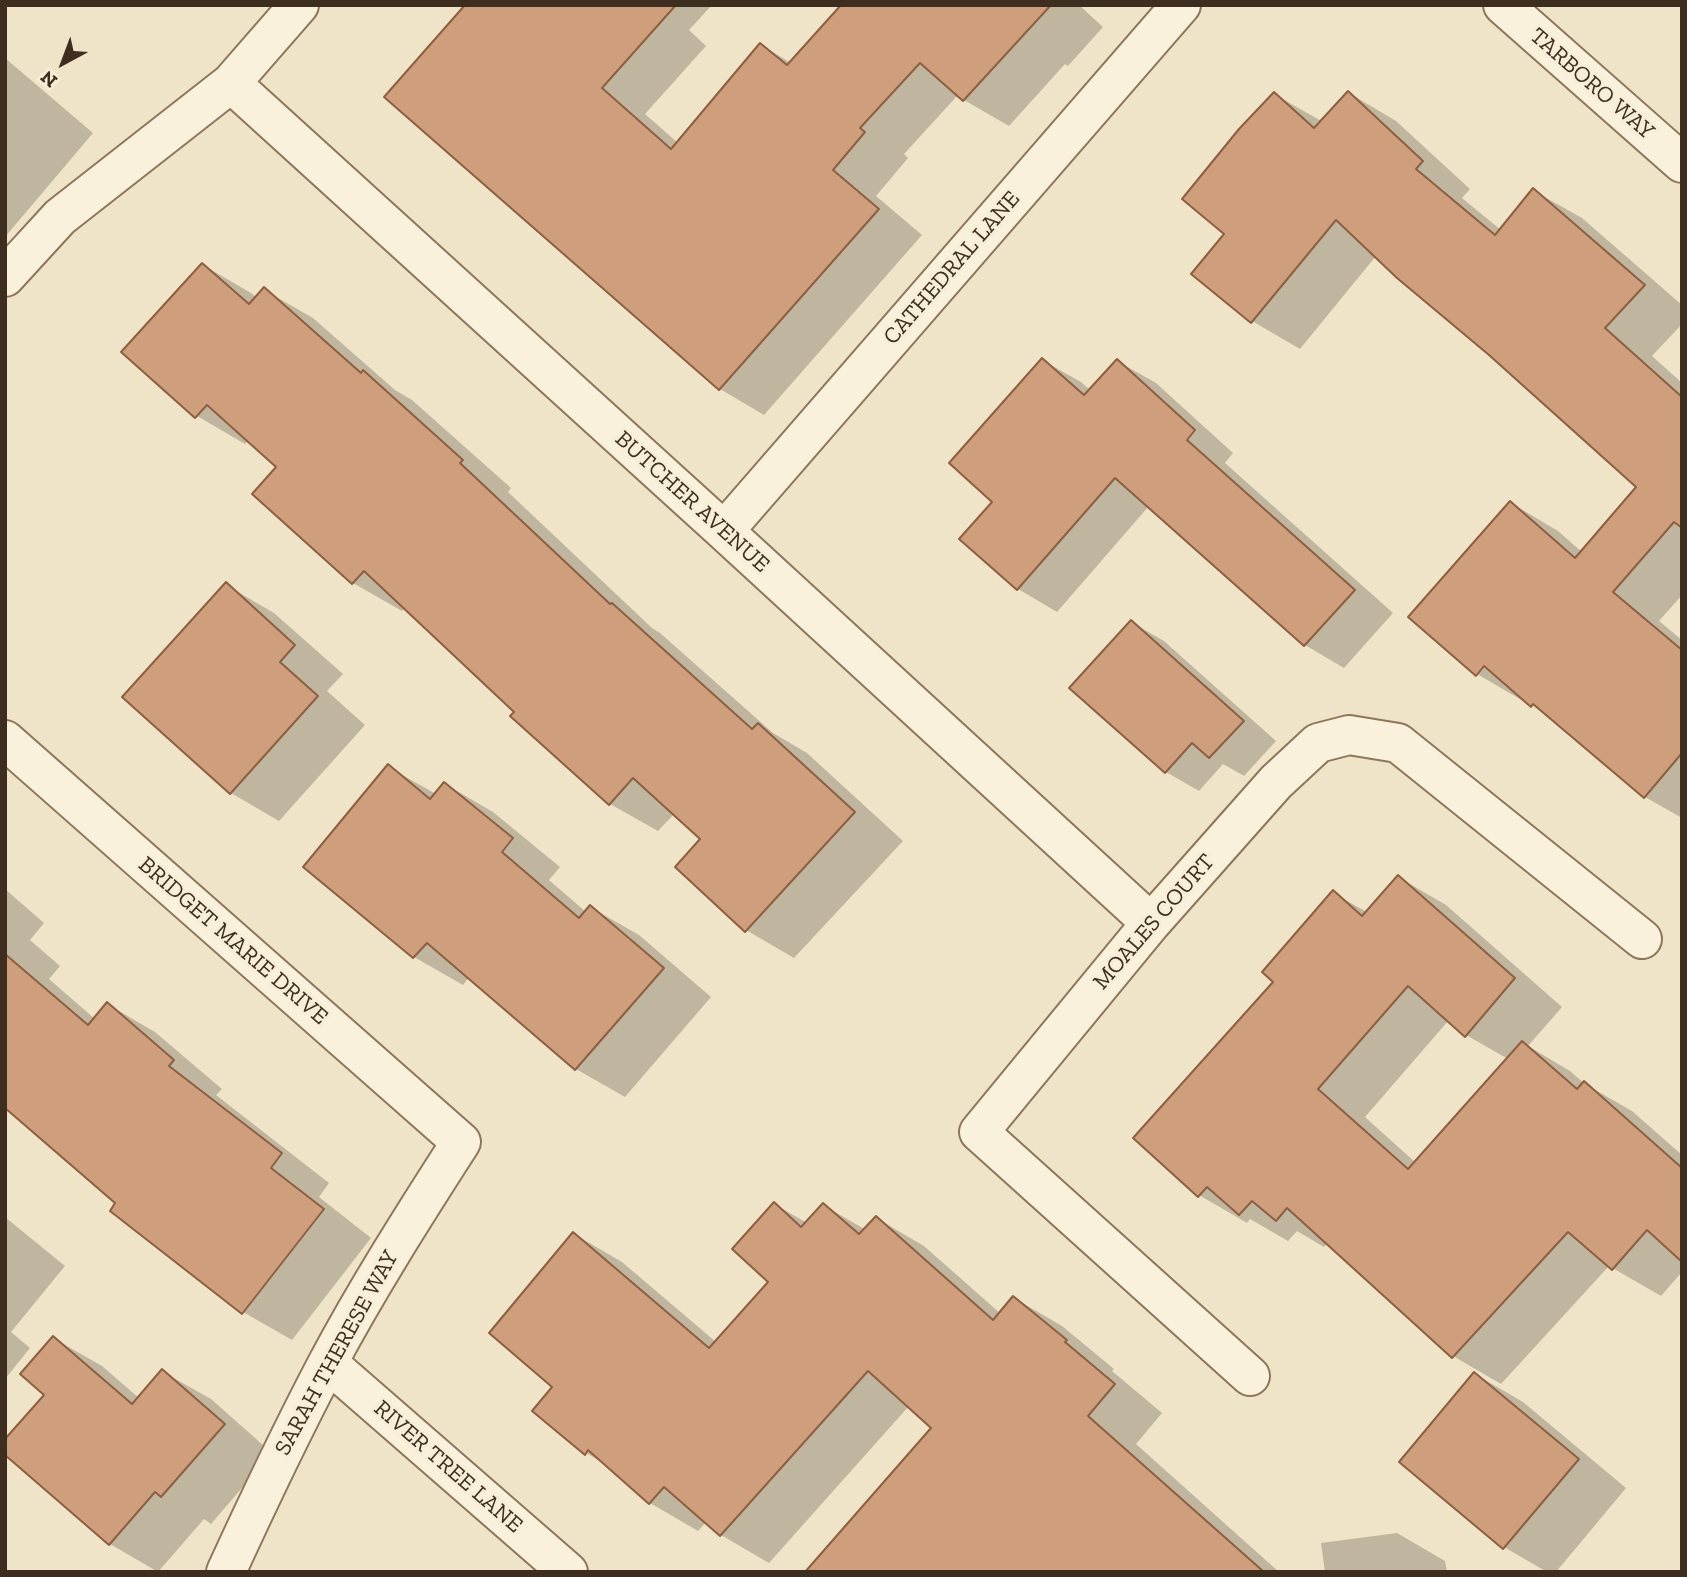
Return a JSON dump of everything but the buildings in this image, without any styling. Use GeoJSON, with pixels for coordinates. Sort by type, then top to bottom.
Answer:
{"type":"FeatureCollection","features":[{"type":"Feature","properties":{"kind":"street"},"geometry":{"type":"LineString","coordinates":[[5,277],[60,217],[231,83],[299,5]]}},
{"type":"Feature","properties":{"kind":"street","name":"CATHEDRAL LANE"},"geometry":{"type":"LineString","coordinates":[[724,531],[1181,5]]}},
{"type":"Feature","properties":{"kind":"street","name":"TARBORO WAY"},"geometry":{"type":"LineString","coordinates":[[1503,5],[1682,163]]}},
{"type":"Feature","properties":{"kind":"street","name":"BUTCHER AVENUE"},"geometry":{"type":"LineString","coordinates":[[231,83],[1151,923]]}},
{"type":"Feature","properties":{"kind":"street","name":"MOALES COURT"},"geometry":{"type":"LineString","coordinates":[[1250,1376],[979,1132],[1151,923],[1276,782],[1318,743],[1349,735],[1398,743],[1642,939]]}},
{"type":"Feature","properties":{"kind":"street","name":"BRIDGET MARIE DRIVE"},"geometry":{"type":"LineString","coordinates":[[5,740],[461,1142]]}},
{"type":"Feature","properties":{"kind":"street","name":"SARAH THERESE WAY"},"geometry":{"type":"LineString","coordinates":[[226,1572],[280,1456],[328,1363],[404,1230],[461,1142]]}},
{"type":"Feature","properties":{"kind":"street","name":"RIVER TREE LANE"},"geometry":{"type":"LineString","coordinates":[[328,1363],[568,1572]]}}]}
